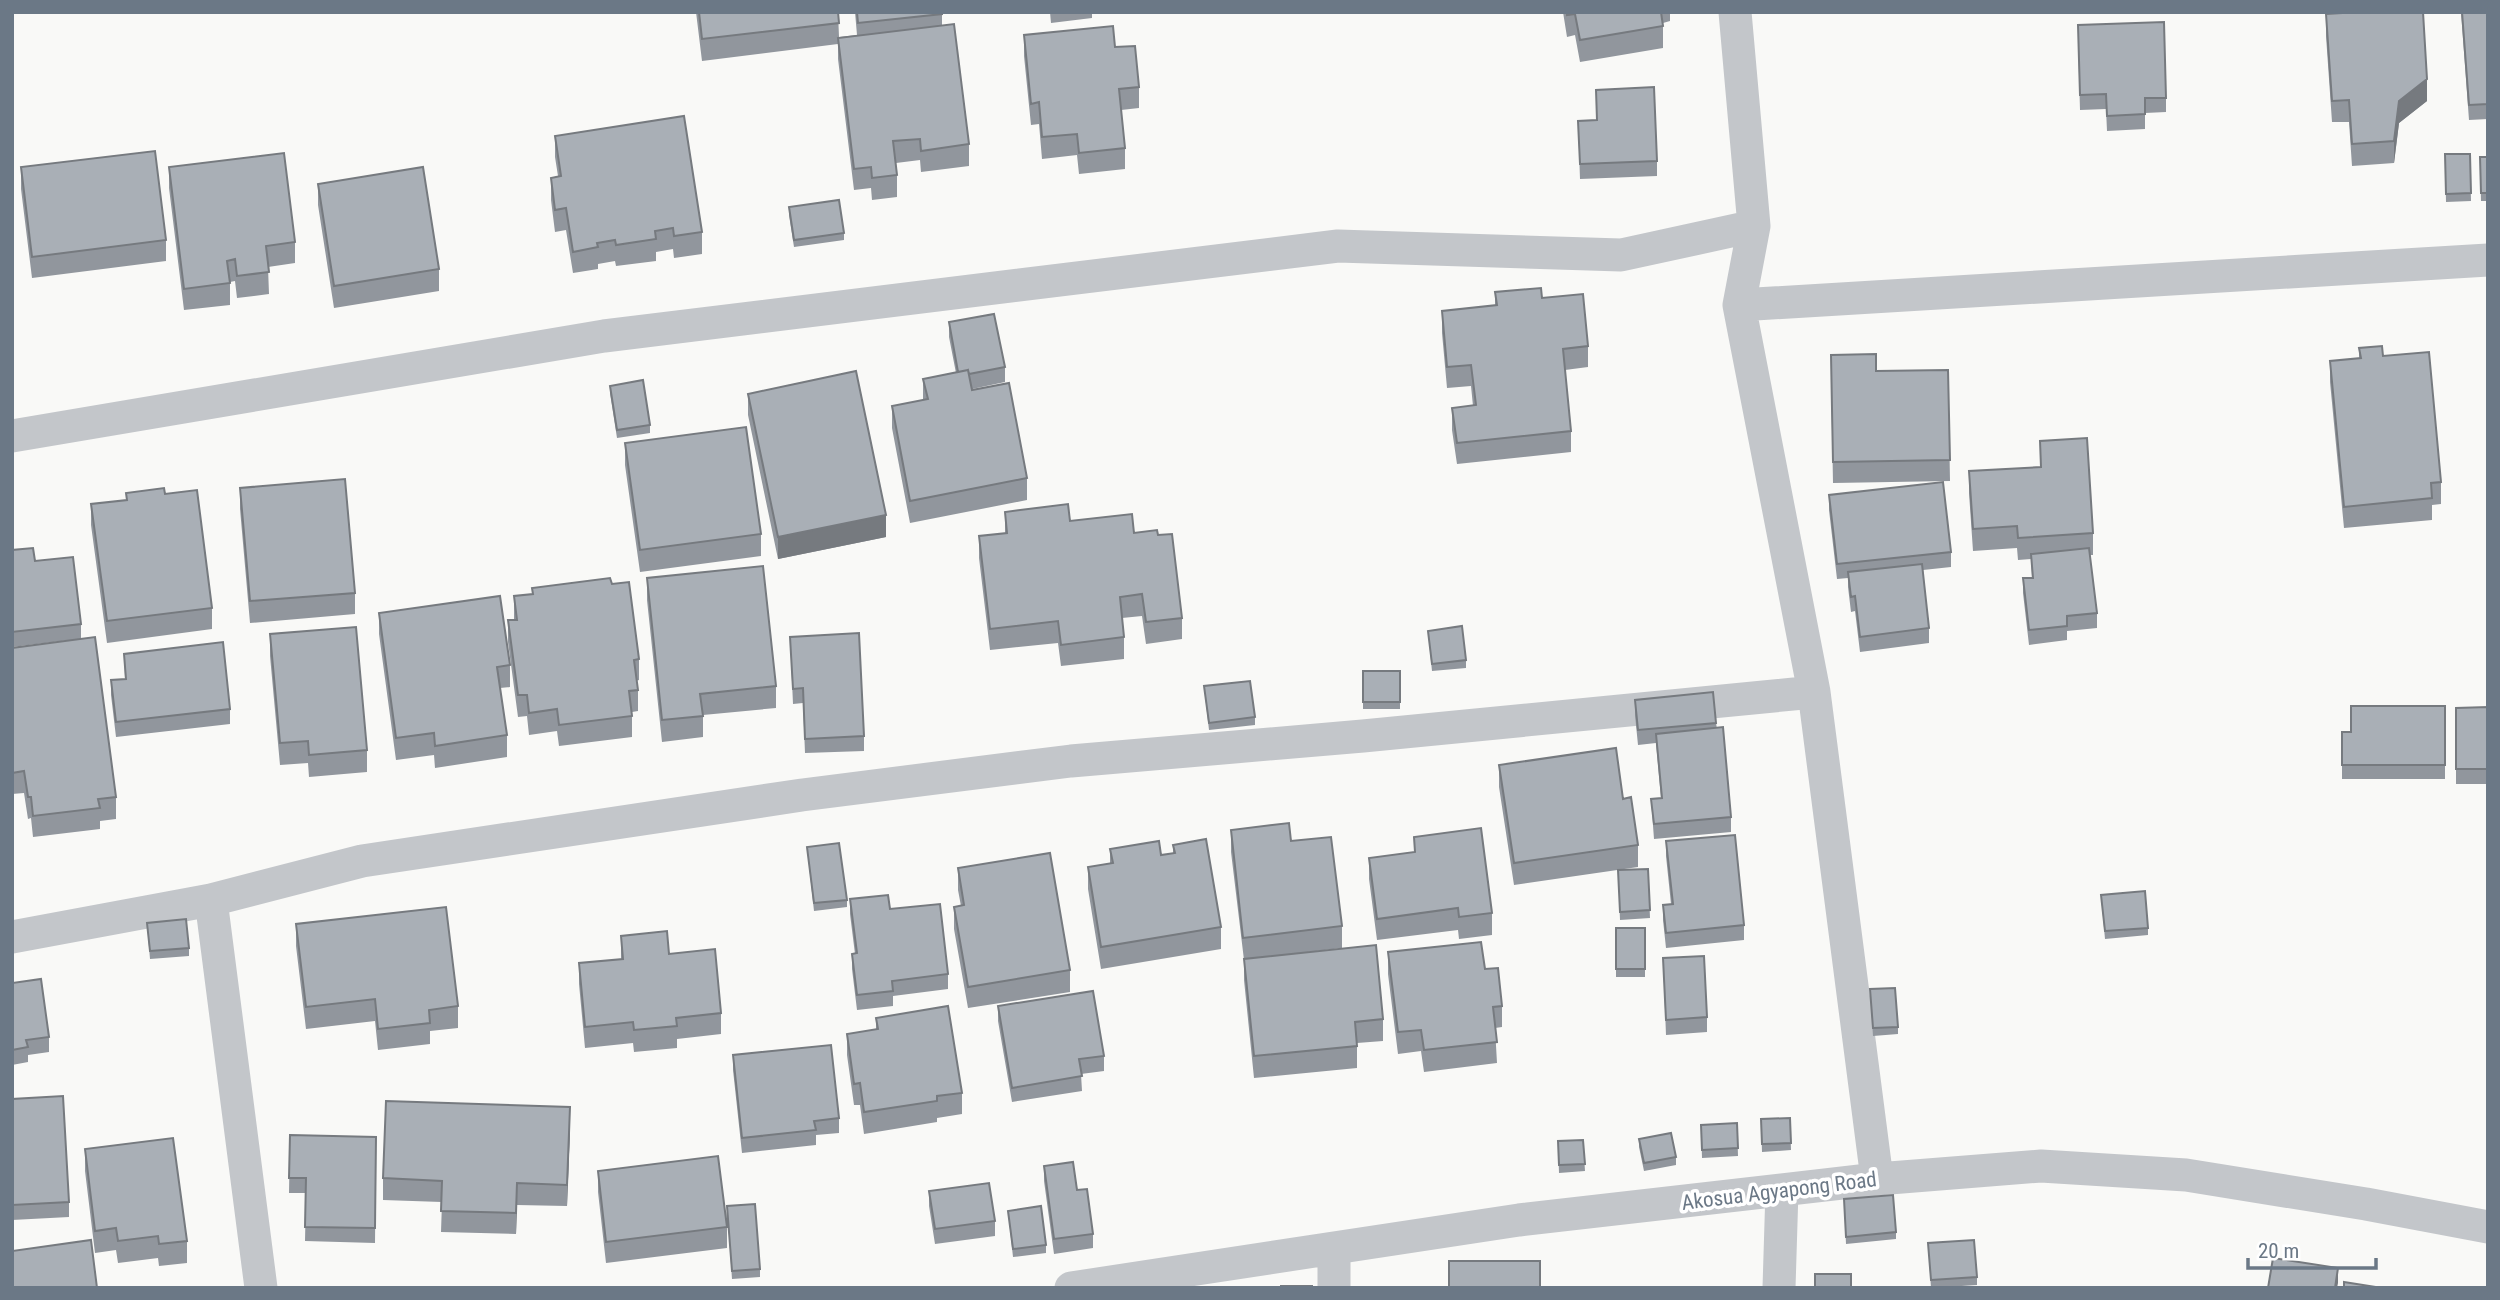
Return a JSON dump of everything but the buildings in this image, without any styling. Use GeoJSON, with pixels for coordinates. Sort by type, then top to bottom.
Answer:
{"type":"FeatureCollection","features":[{"type":"Feature","properties":{"kind":"street"},"geometry":{"type":"LineString","coordinates":[[1734,12],[1754,226],[1739,305],[1814,692],[1877,1179]]}},
{"type":"Feature","properties":{"kind":"street"},"geometry":{"type":"LineString","coordinates":[[12,436],[604,337],[1338,246],[1620,255],[1754,226]]}},
{"type":"Feature","properties":{"kind":"street"},"geometry":{"type":"LineString","coordinates":[[1739,305],[2488,260]]}},
{"type":"Feature","properties":{"kind":"street"},"geometry":{"type":"LineString","coordinates":[[12,937],[211,900],[362,861],[802,795],[1071,761],[1377,735],[1814,692]]}},
{"type":"Feature","properties":{"kind":"street"},"geometry":{"type":"LineString","coordinates":[[211,900],[261,1288]]}},
{"type":"Feature","properties":{"kind":"street","name":"Akosua Agyapong Road"},"geometry":{"type":"LineString","coordinates":[[1071,1288],[1518,1220],[1877,1179],[2041,1166],[2186,1175],[2488,1227]]}},
{"type":"Feature","properties":{"kind":"street"},"geometry":{"type":"LineString","coordinates":[[1779,1288],[1782,1190]]}},
{"type":"Feature","properties":{"kind":"street"},"geometry":{"type":"LineString","coordinates":[[1334,1250],[1334,1288]]}}]}
